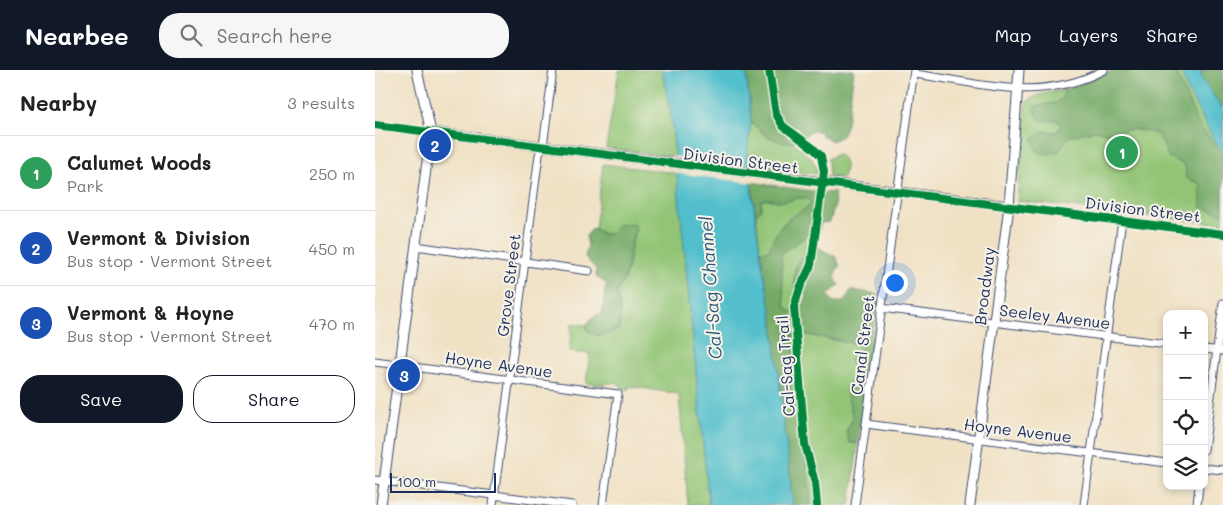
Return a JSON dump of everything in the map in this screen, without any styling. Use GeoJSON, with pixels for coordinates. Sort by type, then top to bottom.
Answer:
{"type":"FeatureCollection","features":[{"type":"Feature","properties":{"kind":"street"},"geometry":{"type":"LineString","coordinates":[[381,505],[380,480],[400,365],[431,132],[417,70]]}},
{"type":"Feature","properties":{"kind":"street","name":"Grove Street"},"geometry":{"type":"LineString","coordinates":[[493,505],[525,262],[553,70]]}},
{"type":"Feature","properties":{"kind":"street","name":"Broadway"},"geometry":{"type":"LineString","coordinates":[[970,505],[1009,206],[1019,70]]}},
{"type":"Feature","properties":{"kind":"street"},"geometry":{"type":"LineString","coordinates":[[914,72],[1019,90],[1055,88],[1104,70]]}},
{"type":"Feature","properties":{"kind":"street","name":"Canal Street"},"geometry":{"type":"LineString","coordinates":[[855,505],[914,72]]}},
{"type":"Feature","properties":{"kind":"street","name":"Division Street"},"geometry":{"type":"LineString","coordinates":[[375,125],[759,176],[1223,234]]}},
{"type":"Feature","properties":{"kind":"street"},"geometry":{"type":"LineString","coordinates":[[1084,505],[1105,336],[1122,220]]}},
{"type":"Feature","properties":{"kind":"street"},"geometry":{"type":"LineString","coordinates":[[416,246],[589,271]]}},
{"type":"Feature","properties":{"kind":"street"},"geometry":{"type":"LineString","coordinates":[[1205,445],[1220,351],[1223,303]]}},
{"type":"Feature","properties":{"kind":"street","name":"Seeley Avenue"},"geometry":{"type":"LineString","coordinates":[[881,308],[1163,343]]}},
{"type":"Feature","properties":{"kind":"street","name":"Hoyne Avenue"},"geometry":{"type":"LineString","coordinates":[[375,362],[618,394],[603,505]]}},
{"type":"Feature","properties":{"kind":"street","name":"Hoyne Avenue"},"geometry":{"type":"LineString","coordinates":[[866,424],[1163,462]]}},
{"type":"Feature","properties":{"kind":"street"},"geometry":{"type":"LineString","coordinates":[[1208,468],[1223,470]]}},
{"type":"Feature","properties":{"kind":"street"},"geometry":{"type":"LineString","coordinates":[[380,480],[572,505]]}},
{"type":"Feature","properties":{"kind":"street"},"geometry":{"type":"LineString","coordinates":[[1197,505],[1199,490]]}},
{"type":"Feature","properties":{"kind":"green space"},"geometry":{"type":"Polygon","coordinates":[[[619,70],[662,70],[671,113],[675,157],[606,148],[619,70]]]}},
{"type":"Feature","properties":{"kind":"green space"},"geometry":{"type":"Polygon","coordinates":[[[746,70],[854,70],[847,124],[842,136],[832,141],[823,137],[819,131],[815,131],[798,140],[785,143],[766,135],[751,122],[746,70]]]}},
{"type":"Feature","properties":{"kind":"green space"},"geometry":{"type":"Polygon","coordinates":[[[1115,70],[1223,70],[1223,224],[1017,201],[1026,103],[1035,96],[1061,91],[1115,70]]]}},
{"type":"Feature","properties":{"kind":"green space"},"geometry":{"type":"Polygon","coordinates":[[[1115,70],[1175,70],[1198,124],[1223,153],[1223,214],[1201,207],[1201,184],[1186,178],[1185,165],[1168,157],[1159,135],[1154,133],[1142,130],[1124,130],[1114,135],[1095,130],[1068,137],[1058,152],[1044,154],[1037,151],[1033,139],[1044,131],[1056,132],[1061,126],[1057,120],[1042,121],[1034,107],[1057,102],[1063,96],[1064,90],[1115,70]]]}},
{"type":"Feature","properties":{"kind":"green space"},"geometry":{"type":"Polygon","coordinates":[[[1201,70],[1223,70],[1223,109],[1202,79],[1201,70]]]}},
{"type":"Feature","properties":{"kind":"green space"},"geometry":{"type":"Polygon","coordinates":[[[751,122],[766,136],[796,144],[809,156],[819,174],[749,166],[747,154],[751,122]]]}},
{"type":"Feature","properties":{"kind":"green space"},"geometry":{"type":"Polygon","coordinates":[[[837,154],[844,162],[843,178],[829,177],[828,159],[837,154]]]}},
{"type":"Feature","properties":{"kind":"green space"},"geometry":{"type":"Polygon","coordinates":[[[603,164],[677,173],[709,505],[688,505],[679,394],[629,386],[628,391],[616,382],[599,385],[586,383],[590,354],[569,352],[572,323],[586,325],[589,332],[608,334],[619,329],[621,315],[617,292],[625,277],[636,229],[618,225],[610,234],[604,234],[595,229],[603,164]]]}},
{"type":"Feature","properties":{"kind":"green space"},"geometry":{"type":"Polygon","coordinates":[[[751,182],[825,193],[834,192],[835,205],[830,222],[821,223],[818,232],[808,235],[781,253],[784,305],[790,312],[797,306],[796,265],[806,253],[817,247],[836,257],[840,266],[835,275],[839,285],[828,295],[833,302],[844,302],[851,290],[878,294],[858,443],[850,443],[846,432],[853,418],[846,389],[850,382],[856,378],[856,371],[850,359],[860,351],[858,344],[796,333],[793,335],[811,505],[793,505],[772,316],[760,252],[769,250],[782,226],[790,218],[811,204],[805,198],[782,201],[765,199],[761,200],[761,208],[756,215],[751,182]]]}},
{"type":"Feature","properties":{"kind":"green space"},"geometry":{"type":"Polygon","coordinates":[[[799,196],[808,199],[811,204],[790,218],[782,226],[769,250],[760,252],[756,215],[761,208],[761,200],[769,198],[784,201],[799,196]]]}},
{"type":"Feature","properties":{"kind":"green space"},"geometry":{"type":"Polygon","coordinates":[[[633,223],[636,229],[627,268],[617,292],[621,315],[619,329],[598,336],[589,332],[586,325],[595,315],[601,314],[607,284],[596,277],[596,269],[585,257],[588,245],[586,236],[593,228],[604,234],[610,234],[617,225],[633,223]]]}},
{"type":"Feature","properties":{"kind":"green space"},"geometry":{"type":"Polygon","coordinates":[[[818,232],[817,247],[805,252],[794,286],[797,306],[790,312],[784,305],[781,253],[808,235],[818,232]]]}},
{"type":"Feature","properties":{"kind":"green space"},"geometry":{"type":"Polygon","coordinates":[[[796,333],[858,344],[860,351],[852,366],[856,371],[856,378],[846,389],[853,418],[846,432],[854,444],[858,443],[850,505],[811,505],[793,341],[793,335],[796,333]]]}},
{"type":"Feature","properties":{"kind":"water","name":"Cal-Sag Channel"},"geometry":{"type":"Polygon","coordinates":[[[662,70],[746,70],[751,122],[747,154],[760,252],[772,316],[793,505],[709,505],[671,113],[662,70]]]}},
{"type":"Feature","properties":{"kind":"water"},"geometry":{"type":"Polygon","coordinates":[[[1181,70],[1201,70],[1202,79],[1223,109],[1223,150],[1216,143],[1188,91],[1181,70]]]}},
{"type":"Feature","properties":{"kind":"pier"},"geometry":{"type":"Polygon","coordinates":[[[672,156],[752,166],[754,183],[674,173],[672,156]]]}},
{"type":"Feature","properties":{"kind":"cycle path","name":"Cal-Sag Trail"},"geometry":{"type":"LineString","coordinates":[[769,70],[776,114],[783,126],[821,156],[824,172],[811,265],[800,288],[794,307],[805,444],[815,483],[817,505]]}},
{"type":"Feature","properties":{"kind":"cycle path"},"geometry":{"type":"LineString","coordinates":[[375,125],[1223,234]]}},
{"type":"Feature","properties":{"kind":"place","name":"Vermont & Division"},"geometry":{"type":"Point","coordinates":[435,145]}},
{"type":"Feature","properties":{"kind":"place","name":"Calumet Woods"},"geometry":{"type":"Point","coordinates":[1122,152]}},
{"type":"Feature","properties":{"kind":"place","name":"Vermont & Hoyne"},"geometry":{"type":"Point","coordinates":[404,375]}}]}
